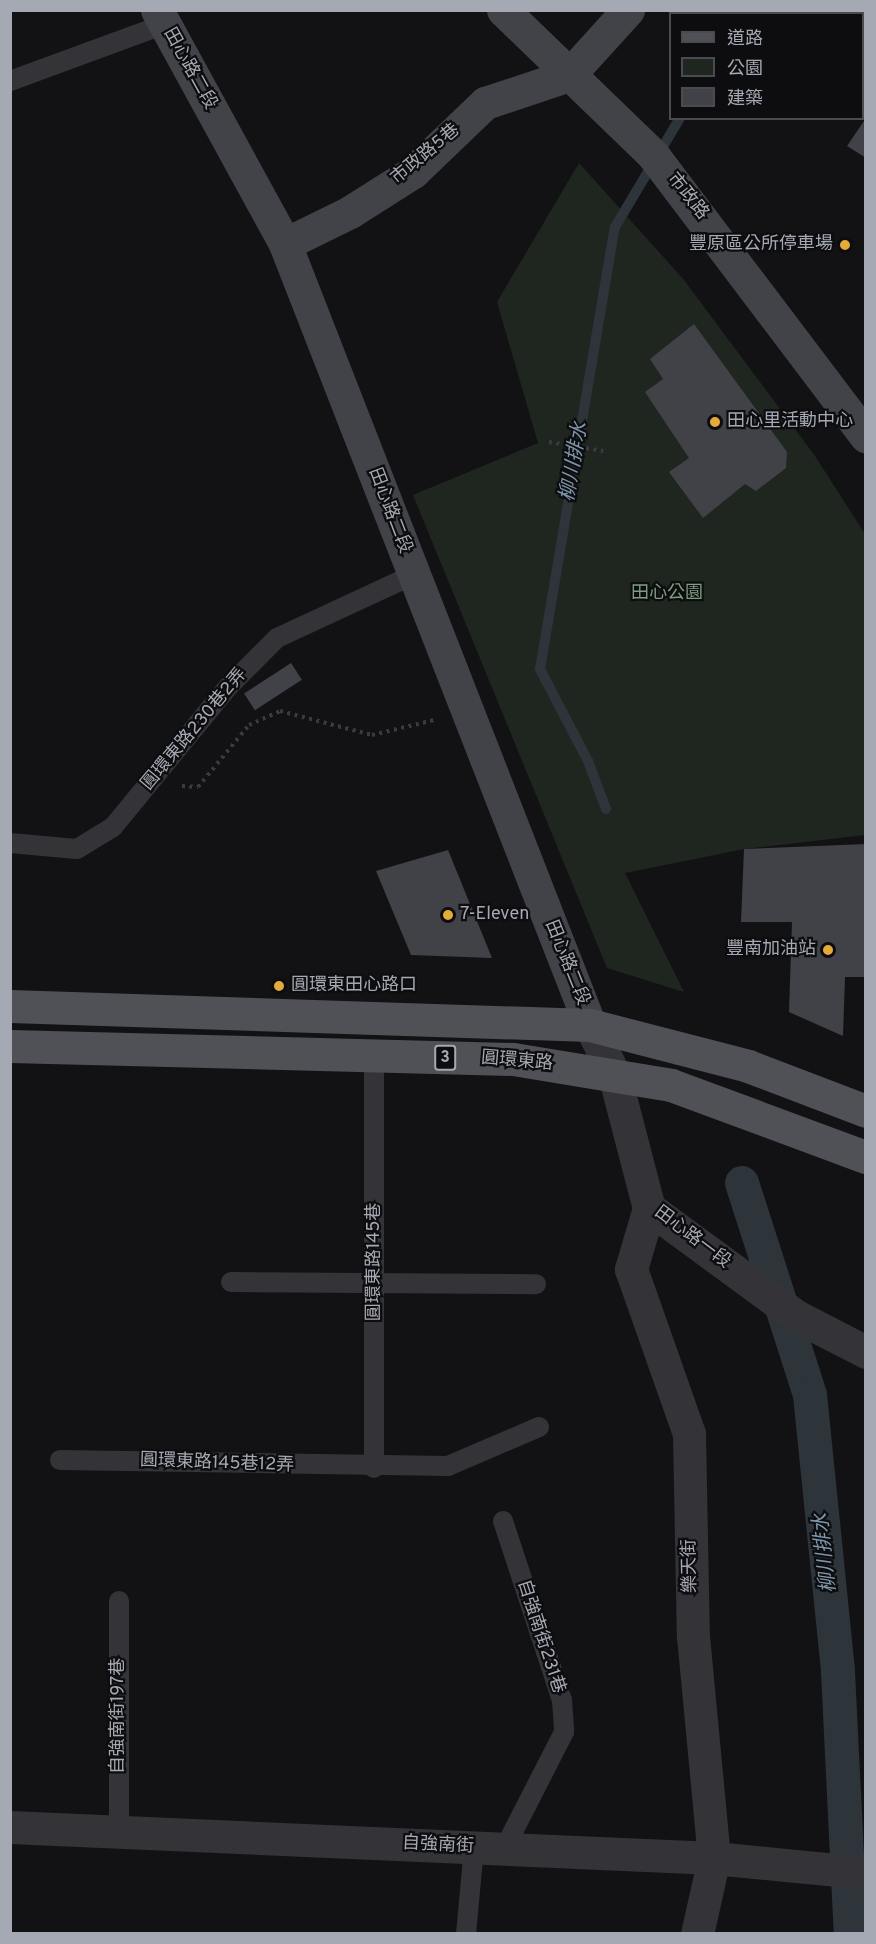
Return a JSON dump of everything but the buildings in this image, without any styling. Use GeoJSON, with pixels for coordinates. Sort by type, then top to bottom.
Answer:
{"type":"FeatureCollection","features":[{"type":"Feature","properties":{"kind":"main road"},"geometry":{"type":"LineString","coordinates":[[10,1006],[590,1025],[748,1066],[866,1111]]}},
{"type":"Feature","properties":{"kind":"main road","name":"圓環東路"},"geometry":{"type":"LineString","coordinates":[[10,1046],[513,1059],[671,1085],[866,1156]]}},
{"type":"Feature","properties":{"kind":"street","name":"市政路"},"geometry":{"type":"LineString","coordinates":[[503,10],[653,155],[866,437]]}},
{"type":"Feature","properties":{"kind":"street"},"geometry":{"type":"LineString","coordinates":[[569,75],[628,10]]}},
{"type":"Feature","properties":{"kind":"street","name":"田心路二段"},"geometry":{"type":"LineString","coordinates":[[161,17],[285,244],[466,713],[590,1025]]}},
{"type":"Feature","properties":{"kind":"street","name":"市政路5巷"},"geometry":{"type":"LineString","coordinates":[[285,244],[350,212],[413,172],[485,104],[569,75]]}},
{"type":"Feature","properties":{"kind":"street","name":"田心路一段"},"geometry":{"type":"LineString","coordinates":[[590,1025],[614,1074],[649,1208],[796,1316],[866,1352]]}},
{"type":"Feature","properties":{"kind":"street","name":"樂天街"},"geometry":{"type":"LineString","coordinates":[[649,1208],[631,1269],[689,1434],[693,1636],[714,1858],[697,1934]]}},
{"type":"Feature","properties":{"kind":"street","name":"自強南街"},"geometry":{"type":"LineString","coordinates":[[10,1827],[714,1858],[866,1873]]}},
{"type":"Feature","properties":{"kind":"lane"},"geometry":{"type":"LineString","coordinates":[[10,81],[161,17]]}},
{"type":"Feature","properties":{"kind":"lane","name":"圓環東路230巷2弄"},"geometry":{"type":"LineString","coordinates":[[10,843],[77,849],[113,827],[146,790],[228,687],[277,638],[413,575]]}},
{"type":"Feature","properties":{"kind":"lane","name":"圓環東路145巷"},"geometry":{"type":"LineString","coordinates":[[374,1056],[376,1282],[374,1468]]}},
{"type":"Feature","properties":{"kind":"lane"},"geometry":{"type":"LineString","coordinates":[[231,1282],[536,1284]]}},
{"type":"Feature","properties":{"kind":"lane","name":"圓環東路145巷12弄"},"geometry":{"type":"LineString","coordinates":[[60,1460],[374,1468],[448,1466],[539,1427]]}},
{"type":"Feature","properties":{"kind":"lane","name":"自強南街231巷"},"geometry":{"type":"LineString","coordinates":[[489,1848],[564,1731],[561,1700],[503,1521]]}},
{"type":"Feature","properties":{"kind":"lane","name":"自強南街197巷"},"geometry":{"type":"LineString","coordinates":[[119,1601],[119,1832]]}},
{"type":"Feature","properties":{"kind":"lane"},"geometry":{"type":"LineString","coordinates":[[466,1934],[489,1848]]}},
{"type":"Feature","properties":{"kind":"path"},"geometry":{"type":"LineString","coordinates":[[549,442],[603,451]]}},
{"type":"Feature","properties":{"kind":"path"},"geometry":{"type":"LineString","coordinates":[[146,790],[198,787],[249,725],[280,711],[372,735],[466,713]]}},
{"type":"Feature","properties":{"kind":"green space","name":"田心公園"},"geometry":{"type":"Polygon","coordinates":[[[579,163],[684,280],[815,456],[865,534],[865,835],[744,849],[625,873],[684,992],[607,968],[413,495],[538,443],[497,302],[579,163]]]}},
{"type":"Feature","properties":{"kind":"waterway","name":"柳川排水"},"geometry":{"type":"LineString","coordinates":[[606,809],[588,761],[540,669],[615,227],[679,120]]}},
{"type":"Feature","properties":{"kind":"waterway","name":"柳川排水"},"geometry":{"type":"LineString","coordinates":[[742,1183],[810,1395],[838,1672],[851,1934]]}},
{"type":"Feature","properties":{"kind":"place","name":"豐原區公所停車場"},"geometry":{"type":"Point","coordinates":[845,245]}},
{"type":"Feature","properties":{"kind":"place","name":"田心里活動中心"},"geometry":{"type":"Point","coordinates":[715,422]}},
{"type":"Feature","properties":{"kind":"place","name":"7-Eleven"},"geometry":{"type":"Point","coordinates":[448,915]}},
{"type":"Feature","properties":{"kind":"place","name":"豐南加油站"},"geometry":{"type":"Point","coordinates":[828,950]}},
{"type":"Feature","properties":{"kind":"place","name":"圓環東田心路口"},"geometry":{"type":"Point","coordinates":[279,986]}}]}
